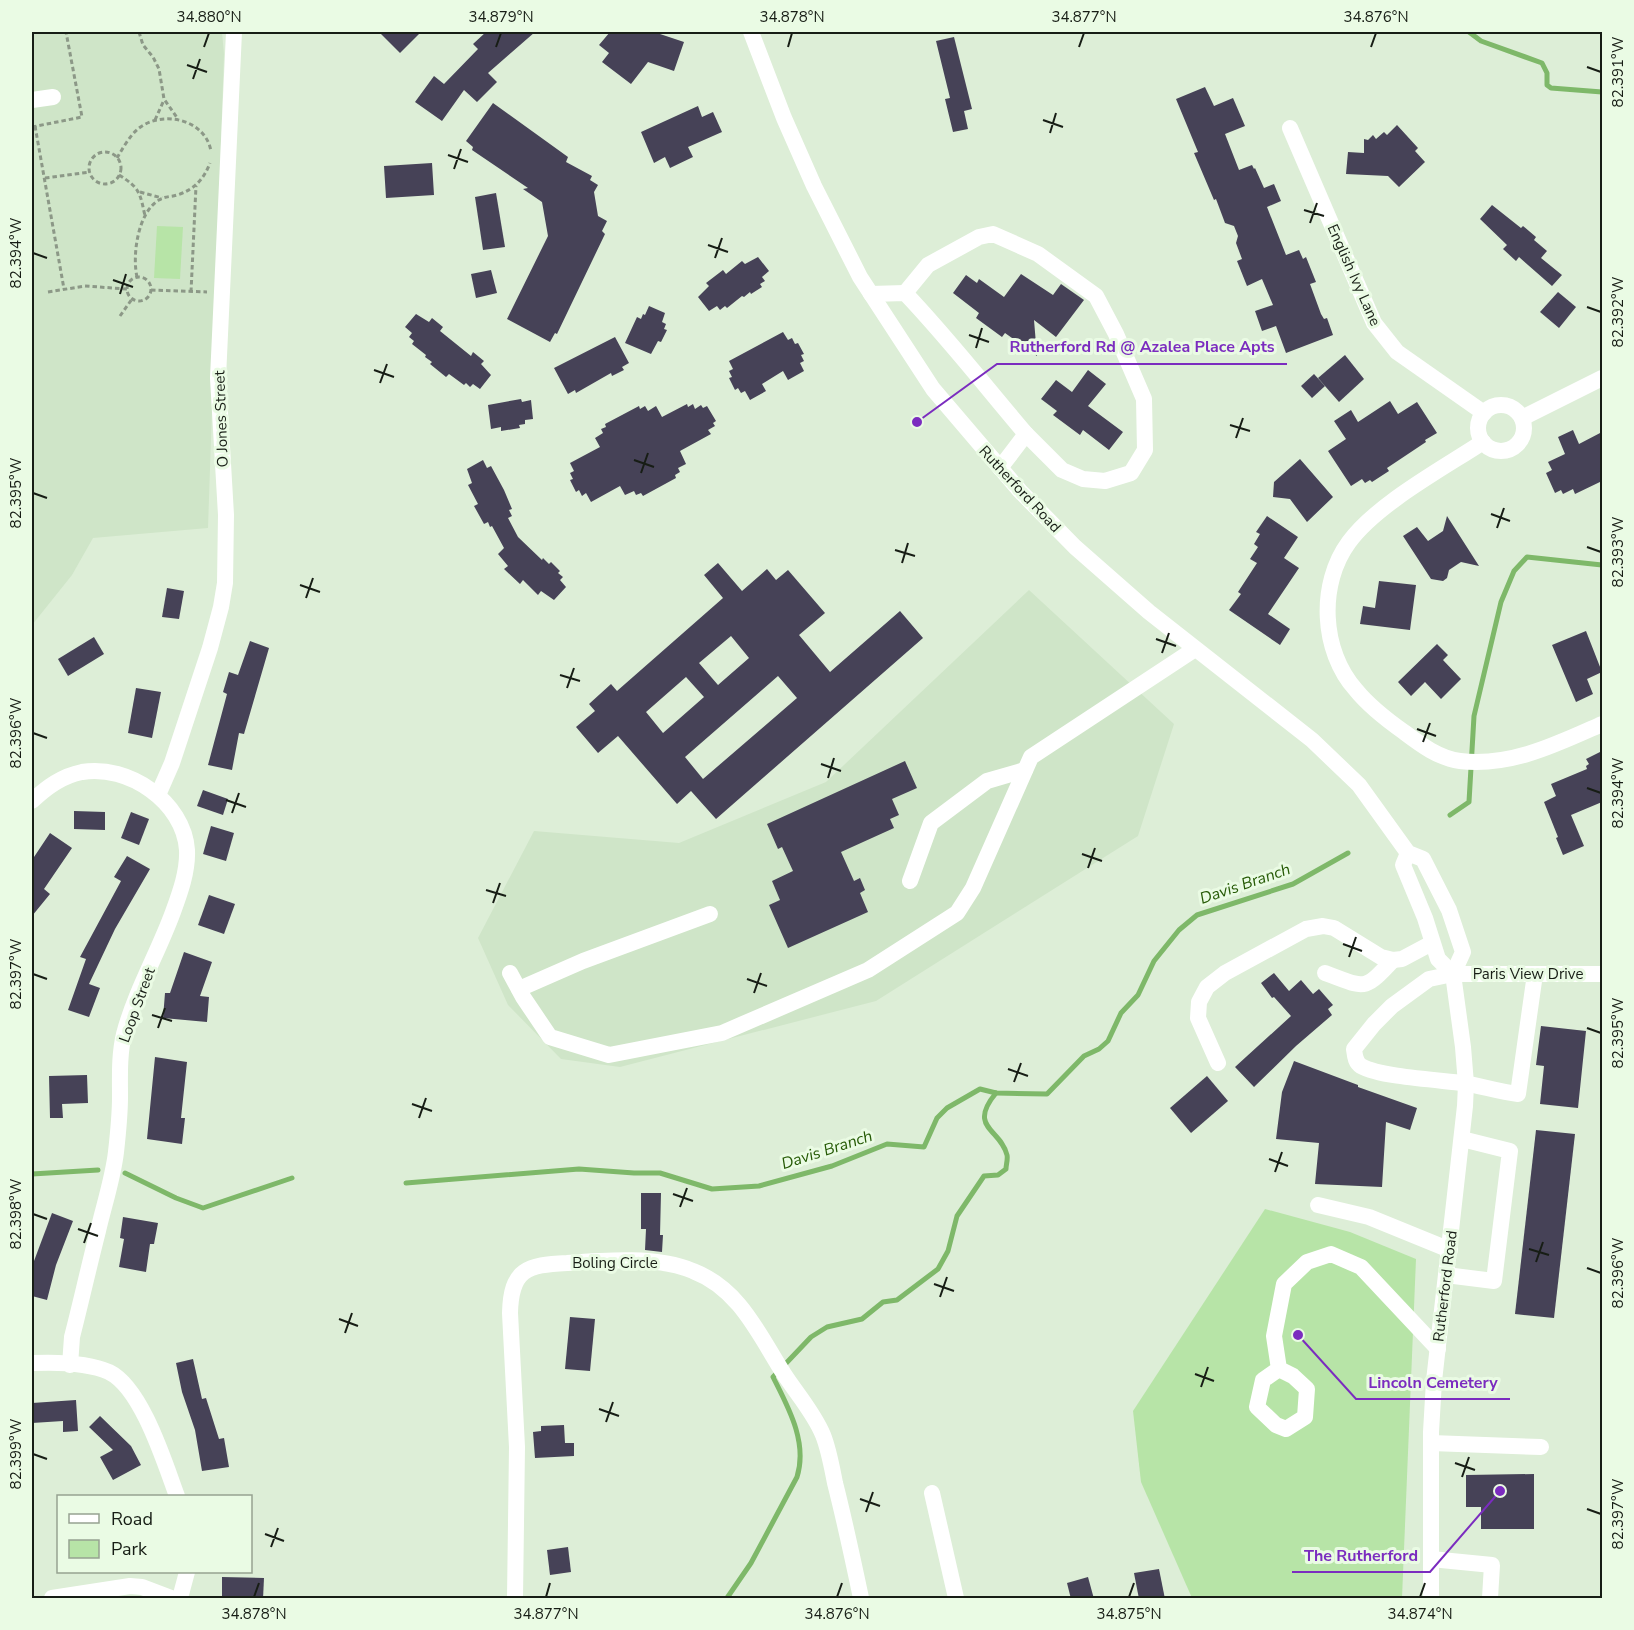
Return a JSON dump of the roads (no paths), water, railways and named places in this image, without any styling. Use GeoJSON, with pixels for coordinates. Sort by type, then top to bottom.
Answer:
{"type":"FeatureCollection","features":[{"type":"Feature","properties":{"kind":"street","name":"O Jones Street"},"geometry":{"type":"LineString","coordinates":[[158,795],[172,763],[210,648],[225,583],[226,523],[218,378],[234,32]]}},
{"type":"Feature","properties":{"kind":"street","name":"Rutherford Road"},"geometry":{"type":"LineString","coordinates":[[751,32],[784,118],[814,186],[860,277],[933,389],[1000,468],[1075,547],[1149,612],[1296,725],[1336,762],[1359,786],[1408,853],[1423,859],[1449,910],[1462,952],[1453,974],[1466,1084],[1438,1349],[1431,1443],[1431,1599]]}},
{"type":"Feature","properties":{"kind":"street"},"geometry":{"type":"LineString","coordinates":[[32,100],[53,97]]}},
{"type":"Feature","properties":{"kind":"street","name":"English Ivy Lane"},"geometry":{"type":"LineString","coordinates":[[1290,128],[1374,323],[1397,352],[1484,413]]}},
{"type":"Feature","properties":{"kind":"street"},"geometry":{"type":"LineString","coordinates":[[871,294],[905,293],[945,335],[1026,434],[1062,470],[1083,479],[1105,481],[1131,473],[1145,450],[1144,399],[1116,334],[1096,296],[1038,254],[993,234],[979,237],[928,265],[905,293]]}},
{"type":"Feature","properties":{"kind":"street"},"geometry":{"type":"LineString","coordinates":[[1522,418],[1602,378]]}},
{"type":"Feature","properties":{"kind":"street"},"geometry":{"type":"LineString","coordinates":[[1501,405],[1513,409],[1522,418],[1524,432],[1516,446],[1510,450],[1495,450],[1483,442],[1478,427],[1484,413],[1489,409],[1501,405]]}},
{"type":"Feature","properties":{"kind":"street"},"geometry":{"type":"LineString","coordinates":[[1000,468],[1026,434]]}},
{"type":"Feature","properties":{"kind":"street"},"geometry":{"type":"LineString","coordinates":[[1483,442],[1392,502],[1361,528],[1348,543],[1339,559],[1330,585],[1327,607],[1333,648],[1346,677],[1355,690],[1397,727],[1427,749],[1461,761],[1500,760],[1544,750],[1602,724]]}},
{"type":"Feature","properties":{"kind":"street"},"geometry":{"type":"LineString","coordinates":[[510,974],[550,1037],[609,1055],[722,1033],[858,975],[957,913],[973,888],[1031,757],[1195,649]]}},
{"type":"Feature","properties":{"kind":"street"},"geometry":{"type":"LineString","coordinates":[[910,881],[931,823],[987,781],[1025,770]]}},
{"type":"Feature","properties":{"kind":"street","name":"Loop Street"},"geometry":{"type":"LineString","coordinates":[[32,801],[61,778],[96,771],[119,775],[135,781],[158,795],[172,810],[185,835],[187,858],[177,900],[124,1034],[120,1060],[116,1153],[72,1337],[70,1365]]}},
{"type":"Feature","properties":{"kind":"street"},"geometry":{"type":"LineString","coordinates":[[1408,853],[1403,866],[1425,918],[1438,959],[1453,974]]}},
{"type":"Feature","properties":{"kind":"street"},"geometry":{"type":"LineString","coordinates":[[519,990],[583,960],[710,914]]}},
{"type":"Feature","properties":{"kind":"street"},"geometry":{"type":"LineString","coordinates":[[1218,1063],[1198,1018],[1199,1002],[1207,987],[1225,973],[1306,929],[1323,926],[1335,928],[1381,957],[1393,960],[1402,959],[1432,943]]}},
{"type":"Feature","properties":{"kind":"street"},"geometry":{"type":"LineString","coordinates":[[1325,973],[1359,986],[1369,984],[1393,960]]}},
{"type":"Feature","properties":{"kind":"street","name":"Paris View Drive"},"geometry":{"type":"LineString","coordinates":[[1466,1084],[1377,1072],[1359,1065],[1355,1059],[1354,1049],[1392,1006],[1429,979],[1453,974],[1602,974]]}},
{"type":"Feature","properties":{"kind":"street"},"geometry":{"type":"LineString","coordinates":[[1466,1084],[1518,1094],[1535,974]]}},
{"type":"Feature","properties":{"kind":"street"},"geometry":{"type":"LineString","coordinates":[[1446,1275],[1494,1281],[1509,1163],[1510,1151],[1462,1138]]}},
{"type":"Feature","properties":{"kind":"street"},"geometry":{"type":"LineString","coordinates":[[1318,1205],[1369,1216],[1450,1250]]}},
{"type":"Feature","properties":{"kind":"street"},"geometry":{"type":"LineString","coordinates":[[1278,1369],[1274,1336],[1284,1284],[1307,1262],[1330,1254],[1361,1267],[1438,1349]]}},
{"type":"Feature","properties":{"kind":"street","name":"Boling Circle"},"geometry":{"type":"LineString","coordinates":[[515,1599],[517,1447],[511,1297],[517,1277],[529,1269],[549,1264],[581,1262],[665,1263],[692,1270],[713,1280],[735,1300],[752,1321],[823,1434],[861,1599]]}},
{"type":"Feature","properties":{"kind":"street"},"geometry":{"type":"LineString","coordinates":[[32,1363],[95,1367],[111,1373],[123,1383],[156,1436],[176,1495]]}},
{"type":"Feature","properties":{"kind":"street"},"geometry":{"type":"LineString","coordinates":[[1431,1443],[1541,1447]]}},
{"type":"Feature","properties":{"kind":"street"},"geometry":{"type":"LineString","coordinates":[[932,1493],[956,1599]]}},
{"type":"Feature","properties":{"kind":"street"},"geometry":{"type":"LineString","coordinates":[[1431,1558],[1491,1565],[1490,1599]]}},
{"type":"Feature","properties":{"kind":"street"},"geometry":{"type":"LineString","coordinates":[[180,1599],[186,1573]]}},
{"type":"Feature","properties":{"kind":"street"},"geometry":{"type":"LineString","coordinates":[[52,1599],[130,1586],[142,1587],[171,1599]]}},
{"type":"Feature","properties":{"kind":"waterway"},"geometry":{"type":"LineString","coordinates":[[1469,32],[1481,41],[1542,63],[1547,73],[1547,85],[1551,88],[1602,92]]}},
{"type":"Feature","properties":{"kind":"waterway","name":"Davis Branch"},"geometry":{"type":"LineString","coordinates":[[1450,815],[1469,802],[1474,716],[1501,602],[1514,571],[1527,557],[1602,565]]}},
{"type":"Feature","properties":{"kind":"waterway","name":"Davis Branch"},"geometry":{"type":"LineString","coordinates":[[406,1183],[579,1169],[660,1173],[712,1189],[759,1186],[832,1166],[887,1144],[924,1147],[937,1118],[947,1108],[980,1089],[996,1093],[1047,1094],[1084,1056],[1099,1049],[1108,1041],[1121,1013],[1138,995],[1154,961],[1179,930],[1197,915],[1293,884],[1348,853]]}},
{"type":"Feature","properties":{"kind":"waterway"},"geometry":{"type":"LineString","coordinates":[[727,1598],[751,1563],[797,1477],[800,1464],[795,1425],[773,1377],[811,1337],[827,1327],[862,1319],[883,1302],[897,1300],[938,1269],[948,1251],[957,1216],[984,1176],[998,1175],[1006,1169],[1007,1157],[1004,1146],[985,1121],[988,1105],[996,1093]]}},
{"type":"Feature","properties":{"kind":"waterway","name":"Davis Branch"},"geometry":{"type":"LineString","coordinates":[[32,1174],[98,1170]]}},
{"type":"Feature","properties":{"kind":"waterway","name":"Davis Branch"},"geometry":{"type":"LineString","coordinates":[[125,1173],[176,1198],[203,1208],[292,1178]]}},
{"type":"Feature","properties":{"kind":"place","name":"Rutherford Rd @ Azalea Place Apts"},"geometry":{"type":"Point","coordinates":[917,422]}},
{"type":"Feature","properties":{"kind":"place","name":"Lincoln Cemetery"},"geometry":{"type":"Point","coordinates":[1298,1335]}},
{"type":"Feature","properties":{"kind":"place","name":"The Rutherford"},"geometry":{"type":"Point","coordinates":[1500,1491]}}]}
